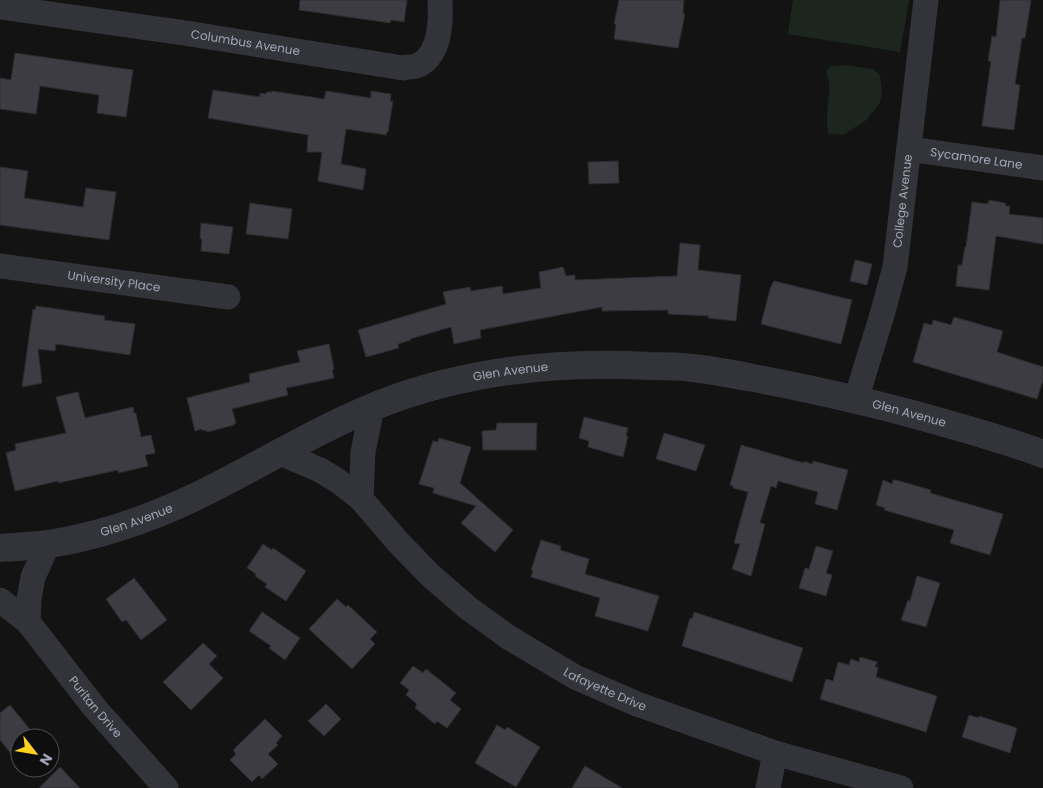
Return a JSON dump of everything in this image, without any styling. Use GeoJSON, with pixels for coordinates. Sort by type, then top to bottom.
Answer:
{"type":"FeatureCollection","features":[{"type":"Feature","properties":{"kind":"street","name":"Columbus Avenue"},"geometry":{"type":"LineString","coordinates":[[0,7],[177,32],[403,68],[418,65],[430,55],[441,28],[440,0]]}},
{"type":"Feature","properties":{"kind":"street","name":"College Avenue"},"geometry":{"type":"LineString","coordinates":[[856,399],[895,267],[926,0]]}},
{"type":"Feature","properties":{"kind":"street","name":"Sycamore Lane"},"geometry":{"type":"LineString","coordinates":[[909,149],[1043,168]]}},
{"type":"Feature","properties":{"kind":"street","name":"University Place"},"geometry":{"type":"LineString","coordinates":[[0,266],[228,297]]}},
{"type":"Feature","properties":{"kind":"street","name":"Glen Avenue"},"geometry":{"type":"LineString","coordinates":[[0,548],[48,544],[104,532],[146,518],[193,498],[278,452],[372,408],[447,382],[494,372],[614,364],[692,368],[748,377],[856,399],[1011,442],[1043,454]]}},
{"type":"Feature","properties":{"kind":"street"},"geometry":{"type":"LineString","coordinates":[[361,499],[363,452],[372,408]]}},
{"type":"Feature","properties":{"kind":"street","name":"Lafayette Drive"},"geometry":{"type":"LineString","coordinates":[[278,452],[332,477],[361,499],[398,542],[430,575],[468,608],[508,637],[575,677],[628,700],[775,753],[902,788]]}},
{"type":"Feature","properties":{"kind":"street"},"geometry":{"type":"LineString","coordinates":[[28,622],[29,599],[33,577],[48,544]]}},
{"type":"Feature","properties":{"kind":"street","name":"Puritan Drive"},"geometry":{"type":"LineString","coordinates":[[0,600],[28,622],[94,707],[166,788]]}},
{"type":"Feature","properties":{"kind":"street"},"geometry":{"type":"LineString","coordinates":[[768,788],[775,753]]}},
{"type":"Feature","properties":{"kind":"shaded area"},"geometry":{"type":"Polygon","coordinates":[[[793,0],[909,0],[900,52],[788,34],[793,0]]]}},
{"type":"Feature","properties":{"kind":"shaded area"},"geometry":{"type":"Polygon","coordinates":[[[845,65],[873,69],[880,75],[882,90],[880,103],[865,121],[843,135],[829,134],[827,119],[829,86],[826,71],[830,66],[845,65]]]}},
{"type":"Feature","properties":{"kind":"building"},"geometry":{"type":"Polygon","coordinates":[[[300,0],[407,0],[404,22],[391,20],[390,23],[299,10],[300,0]]]}},
{"type":"Feature","properties":{"kind":"building"},"geometry":{"type":"Polygon","coordinates":[[[619,0],[684,0],[683,14],[685,14],[678,48],[614,39],[616,24],[614,24],[619,0]]]}},
{"type":"Feature","properties":{"kind":"building"},"geometry":{"type":"Polygon","coordinates":[[[1000,0],[1031,0],[1025,38],[1022,38],[1015,84],[1020,85],[1014,130],[982,126],[991,61],[988,61],[992,36],[996,37],[1000,0]]]}},
{"type":"Feature","properties":{"kind":"building"},"geometry":{"type":"Polygon","coordinates":[[[15,53],[133,70],[126,117],[97,113],[99,95],[40,86],[36,114],[0,109],[0,78],[11,80],[15,53]]]}},
{"type":"Feature","properties":{"kind":"building"},"geometry":{"type":"Polygon","coordinates":[[[213,90],[260,97],[260,93],[266,94],[272,91],[324,99],[326,91],[371,98],[371,91],[391,94],[390,101],[393,101],[386,135],[346,129],[341,164],[366,169],[363,190],[318,181],[322,152],[307,152],[308,135],[208,118],[213,90]]]}},
{"type":"Feature","properties":{"kind":"building"},"geometry":{"type":"Polygon","coordinates":[[[618,161],[619,183],[589,184],[588,162],[618,161]]]}},
{"type":"Feature","properties":{"kind":"building"},"geometry":{"type":"Polygon","coordinates":[[[0,167],[28,171],[24,198],[83,207],[86,188],[116,192],[109,240],[0,225],[0,167]]]}},
{"type":"Feature","properties":{"kind":"building"},"geometry":{"type":"Polygon","coordinates":[[[989,200],[1005,203],[1006,206],[1010,206],[1009,214],[1043,218],[1043,244],[996,236],[989,290],[956,286],[958,265],[962,265],[966,247],[972,202],[988,204],[989,200]]]}},
{"type":"Feature","properties":{"kind":"building"},"geometry":{"type":"Polygon","coordinates":[[[250,203],[292,209],[288,239],[246,234],[250,203]]]}},
{"type":"Feature","properties":{"kind":"building"},"geometry":{"type":"Polygon","coordinates":[[[201,223],[233,227],[229,254],[201,251],[201,223]]]}},
{"type":"Feature","properties":{"kind":"building"},"geometry":{"type":"Polygon","coordinates":[[[680,243],[700,245],[698,270],[741,275],[736,321],[708,318],[709,316],[668,314],[668,310],[602,311],[602,307],[480,330],[481,338],[454,344],[451,327],[410,339],[398,344],[399,348],[366,357],[358,330],[446,304],[443,292],[470,287],[471,291],[502,286],[503,294],[541,288],[539,272],[563,267],[566,276],[575,275],[575,280],[677,276],[680,243]]]}},
{"type":"Feature","properties":{"kind":"building"},"geometry":{"type":"Polygon","coordinates":[[[855,260],[872,264],[867,285],[850,281],[855,260]]]}},
{"type":"Feature","properties":{"kind":"building"},"geometry":{"type":"Polygon","coordinates":[[[774,281],[852,300],[841,344],[761,324],[770,289],[774,281]]]}},
{"type":"Feature","properties":{"kind":"building"},"geometry":{"type":"Polygon","coordinates":[[[36,306],[105,316],[104,320],[135,324],[130,355],[56,344],[55,351],[38,349],[42,383],[22,387],[33,309],[35,310],[36,306]]]}},
{"type":"Feature","properties":{"kind":"building"},"geometry":{"type":"Polygon","coordinates":[[[954,317],[1003,331],[997,352],[1043,367],[1043,380],[1037,399],[913,362],[924,323],[932,325],[933,320],[951,325],[954,317]]]}},
{"type":"Feature","properties":{"kind":"building"},"geometry":{"type":"Polygon","coordinates":[[[329,344],[334,378],[286,388],[288,395],[232,409],[236,423],[234,425],[207,432],[202,429],[195,431],[187,398],[250,382],[249,374],[300,362],[297,351],[329,344]]]}},
{"type":"Feature","properties":{"kind":"building"},"geometry":{"type":"Polygon","coordinates":[[[78,392],[85,418],[133,407],[141,437],[151,435],[155,453],[145,455],[148,466],[118,473],[118,470],[58,483],[58,481],[15,491],[6,453],[16,450],[15,444],[66,433],[56,397],[78,392]]]}},
{"type":"Feature","properties":{"kind":"building"},"geometry":{"type":"Polygon","coordinates":[[[584,417],[628,428],[623,457],[588,447],[589,441],[579,438],[584,417]]]}},
{"type":"Feature","properties":{"kind":"building"},"geometry":{"type":"Polygon","coordinates":[[[497,423],[537,423],[536,450],[483,450],[482,431],[496,430],[497,423]]]}},
{"type":"Feature","properties":{"kind":"building"},"geometry":{"type":"Polygon","coordinates":[[[664,433],[705,445],[696,471],[656,459],[664,433]]]}},
{"type":"Feature","properties":{"kind":"building"},"geometry":{"type":"Polygon","coordinates":[[[439,438],[471,447],[460,483],[513,530],[495,552],[461,523],[476,506],[433,493],[434,488],[419,484],[433,441],[438,442],[439,438]]]}},
{"type":"Feature","properties":{"kind":"building"},"geometry":{"type":"Polygon","coordinates":[[[741,445],[804,463],[804,461],[812,464],[813,461],[848,470],[837,510],[815,504],[818,492],[778,481],[776,488],[771,486],[760,523],[765,524],[751,576],[732,569],[740,544],[734,543],[748,492],[733,488],[730,485],[741,445]]]}},
{"type":"Feature","properties":{"kind":"building"},"geometry":{"type":"Polygon","coordinates":[[[883,480],[892,484],[893,480],[896,480],[931,490],[930,493],[1003,514],[990,555],[950,543],[954,530],[884,510],[885,508],[876,505],[883,480]]]}},
{"type":"Feature","properties":{"kind":"building"},"geometry":{"type":"Polygon","coordinates":[[[541,540],[561,546],[560,550],[589,559],[585,574],[659,596],[648,631],[595,616],[600,598],[531,577],[533,571],[531,570],[541,540]]]}},
{"type":"Feature","properties":{"kind":"building"},"geometry":{"type":"Polygon","coordinates":[[[263,544],[272,550],[273,548],[306,571],[286,601],[265,587],[267,584],[247,568],[263,544]]]}},
{"type":"Feature","properties":{"kind":"building"},"geometry":{"type":"Polygon","coordinates":[[[816,546],[833,551],[826,573],[832,575],[826,596],[799,588],[805,568],[809,569],[816,546]]]}},
{"type":"Feature","properties":{"kind":"building"},"geometry":{"type":"Polygon","coordinates":[[[917,576],[940,583],[926,627],[901,620],[908,600],[910,601],[917,576]]]}},
{"type":"Feature","properties":{"kind":"building"},"geometry":{"type":"Polygon","coordinates":[[[134,578],[167,620],[141,640],[126,620],[122,622],[106,599],[134,578]]]}},
{"type":"Feature","properties":{"kind":"building"},"geometry":{"type":"Polygon","coordinates":[[[337,599],[346,607],[348,605],[377,632],[370,639],[375,644],[352,669],[309,629],[337,599]]]}},
{"type":"Feature","properties":{"kind":"building"},"geometry":{"type":"Polygon","coordinates":[[[262,612],[300,638],[285,660],[269,648],[271,646],[249,631],[262,612]]]}},
{"type":"Feature","properties":{"kind":"building"},"geometry":{"type":"Polygon","coordinates":[[[694,612],[803,648],[792,682],[682,646],[690,618],[692,619],[694,612]]]}},
{"type":"Feature","properties":{"kind":"building"},"geometry":{"type":"Polygon","coordinates":[[[203,643],[217,656],[209,664],[223,678],[191,710],[163,682],[203,643]]]}},
{"type":"Feature","properties":{"kind":"building"},"geometry":{"type":"Polygon","coordinates":[[[860,657],[877,662],[875,667],[878,667],[876,677],[937,696],[926,732],[820,699],[826,679],[833,681],[838,662],[849,665],[851,659],[859,662],[860,657]]]}},
{"type":"Feature","properties":{"kind":"building"},"geometry":{"type":"Polygon","coordinates":[[[413,666],[423,673],[426,669],[456,693],[450,700],[461,709],[447,728],[437,721],[435,724],[415,708],[417,704],[406,695],[409,690],[400,683],[413,666]]]}},
{"type":"Feature","properties":{"kind":"building"},"geometry":{"type":"Polygon","coordinates":[[[326,704],[341,719],[324,736],[308,721],[326,704]]]}},
{"type":"Feature","properties":{"kind":"building"},"geometry":{"type":"Polygon","coordinates":[[[10,705],[29,728],[10,728],[10,752],[0,740],[0,713],[10,705]]]}},
{"type":"Feature","properties":{"kind":"building"},"geometry":{"type":"Polygon","coordinates":[[[969,715],[979,718],[979,716],[1017,728],[1010,753],[962,737],[969,715]]]}},
{"type":"Feature","properties":{"kind":"building"},"geometry":{"type":"Polygon","coordinates":[[[265,719],[282,736],[276,743],[278,745],[268,754],[278,764],[262,779],[259,775],[252,782],[230,760],[236,754],[233,750],[265,719]]]}},
{"type":"Feature","properties":{"kind":"building"},"geometry":{"type":"Polygon","coordinates":[[[497,725],[505,730],[507,727],[540,747],[516,787],[475,763],[497,725]]]}},
{"type":"Feature","properties":{"kind":"building"},"geometry":{"type":"Polygon","coordinates":[[[585,766],[622,788],[572,788],[585,766]]]}},
{"type":"Feature","properties":{"kind":"building"},"geometry":{"type":"Polygon","coordinates":[[[60,767],[80,788],[39,788],[49,778],[60,778],[60,767]]]}}]}
